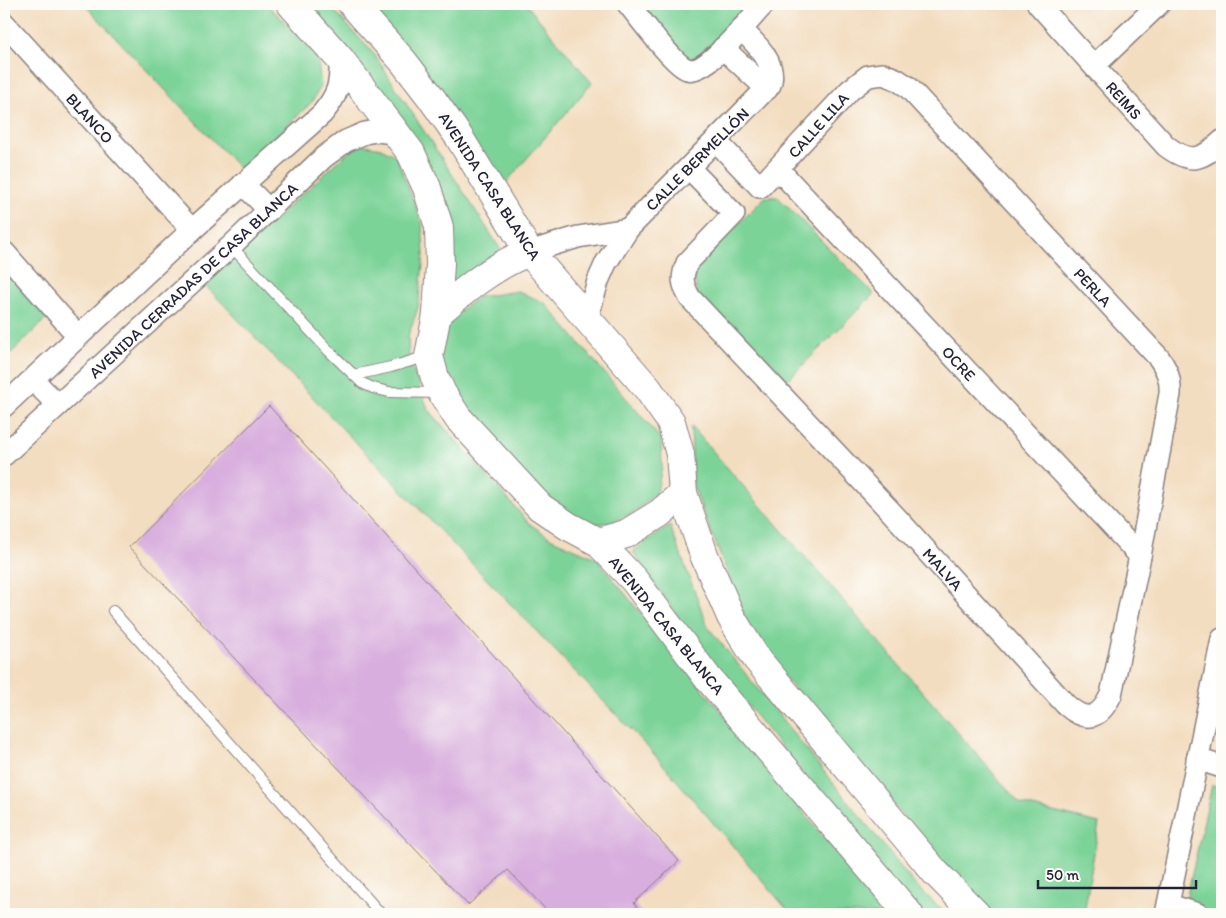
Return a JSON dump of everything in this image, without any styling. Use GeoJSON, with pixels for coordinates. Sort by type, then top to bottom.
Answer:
{"type":"FeatureCollection","features":[{"type":"Feature","properties":{"kind":"street","name":"AVENIDA CASA BLANCA"},"geometry":{"type":"LineString","coordinates":[[291,4],[340,60],[411,153],[427,188],[439,227],[440,264],[437,314],[430,356],[435,378],[442,394],[458,418],[540,507],[568,526],[598,542],[634,580],[708,677],[909,914]]}},
{"type":"Feature","properties":{"kind":"street","name":"AVENIDA CASA BLANCA"},"geometry":{"type":"LineString","coordinates":[[352,4],[403,61],[430,96],[459,137],[529,252],[648,389],[671,422],[680,454],[683,492],[704,555],[731,617],[756,658],[934,872],[976,914]]}},
{"type":"Feature","properties":{"kind":"street"},"geometry":{"type":"LineString","coordinates":[[628,4],[674,59],[687,70],[694,71],[708,63],[764,4]]}},
{"type":"Feature","properties":{"kind":"street","name":"REIMS"},"geometry":{"type":"LineString","coordinates":[[1038,4],[1158,139],[1175,153],[1185,158],[1194,159],[1203,156],[1222,141]]}},
{"type":"Feature","properties":{"kind":"street"},"geometry":{"type":"LineString","coordinates":[[1094,66],[1159,4]]}},
{"type":"Feature","properties":{"kind":"street","name":"BLANCO"},"geometry":{"type":"LineString","coordinates":[[4,23],[192,230]]}},
{"type":"Feature","properties":{"kind":"street"},"geometry":{"type":"LineString","coordinates":[[723,48],[767,89],[772,80],[770,66],[761,50],[741,29]]}},
{"type":"Feature","properties":{"kind":"street"},"geometry":{"type":"LineString","coordinates":[[4,406],[192,230],[322,114],[332,102],[338,89],[341,77],[340,60]]}},
{"type":"Feature","properties":{"kind":"street","name":"CALLE LILA"},"geometry":{"type":"LineString","coordinates":[[716,141],[760,187],[850,90],[868,76],[883,74]]}},
{"type":"Feature","properties":{"kind":"street","name":"PERLA"},"geometry":{"type":"LineString","coordinates":[[883,74],[896,79],[908,87],[1165,367],[1169,374],[1170,394],[1140,556]]}},
{"type":"Feature","properties":{"kind":"street","name":"CALLE BERMELLÓN"},"geometry":{"type":"LineString","coordinates":[[587,319],[598,281],[606,263],[628,228],[767,89]]}},
{"type":"Feature","properties":{"kind":"street"},"geometry":{"type":"LineString","coordinates":[[301,131],[324,157]]}},
{"type":"Feature","properties":{"kind":"street","name":"AVENIDA CERRADAS DE CASA BLANCA"},"geometry":{"type":"LineString","coordinates":[[4,455],[231,246],[324,157],[346,142],[364,133],[395,133]]}},
{"type":"Feature","properties":{"kind":"street","name":"MALVA"},"geometry":{"type":"LineString","coordinates":[[689,168],[734,214],[687,263],[684,271],[683,286],[698,308],[894,515],[1066,705],[1078,714],[1089,717],[1099,713],[1111,695],[1140,556]]}},
{"type":"Feature","properties":{"kind":"street","name":"OCRE"},"geometry":{"type":"LineString","coordinates":[[778,169],[1140,556]]}},
{"type":"Feature","properties":{"kind":"street"},"geometry":{"type":"LineString","coordinates":[[243,184],[268,210]]}},
{"type":"Feature","properties":{"kind":"street"},"geometry":{"type":"LineString","coordinates":[[437,314],[483,276],[510,260],[578,237],[628,228]]}},
{"type":"Feature","properties":{"kind":"street"},"geometry":{"type":"LineString","coordinates":[[4,252],[78,336]]}},
{"type":"Feature","properties":{"kind":"street"},"geometry":{"type":"LineString","coordinates":[[33,380],[58,405]]}},
{"type":"Feature","properties":{"kind":"street"},"geometry":{"type":"LineString","coordinates":[[598,542],[626,534],[660,512],[683,492]]}},
{"type":"Feature","properties":{"kind":"street"},"geometry":{"type":"LineString","coordinates":[[1195,914],[1167,910],[1222,639]]}},
{"type":"Feature","properties":{"kind":"street"},"geometry":{"type":"LineString","coordinates":[[1197,759],[1222,767]]}},
{"type":"Feature","properties":{"kind":"lane"},"geometry":{"type":"LineString","coordinates":[[231,246],[330,352],[362,382],[373,388],[389,392],[442,394]]}},
{"type":"Feature","properties":{"kind":"lane"},"geometry":{"type":"LineString","coordinates":[[354,375],[391,368],[430,356]]}},
{"type":"Feature","properties":{"kind":"lane"},"geometry":{"type":"LineString","coordinates":[[113,611],[381,914]]}},
{"type":"Feature","properties":{"kind":"green space"},"geometry":{"type":"Polygon","coordinates":[[[84,4],[267,4],[301,39],[318,60],[321,86],[312,102],[241,170],[84,4]]]}},
{"type":"Feature","properties":{"kind":"green space"},"geometry":{"type":"Polygon","coordinates":[[[302,4],[328,4],[374,54],[505,256],[483,262],[451,284],[450,219],[302,4]]]}},
{"type":"Feature","properties":{"kind":"green space"},"geometry":{"type":"Polygon","coordinates":[[[367,4],[526,4],[592,83],[504,185],[367,4]]]}},
{"type":"Feature","properties":{"kind":"green space"},"geometry":{"type":"Polygon","coordinates":[[[631,4],[748,4],[735,22],[701,60],[680,61],[631,4]]]}},
{"type":"Feature","properties":{"kind":"green space"},"geometry":{"type":"Polygon","coordinates":[[[361,144],[381,148],[396,156],[422,223],[424,255],[418,308],[408,336],[409,360],[428,409],[530,524],[552,539],[596,558],[886,914],[791,914],[654,754],[204,284],[345,155],[361,144]]]}},
{"type":"Feature","properties":{"kind":"green space"},"geometry":{"type":"Polygon","coordinates":[[[765,197],[778,197],[874,294],[786,382],[697,295],[694,269],[765,197]]]}},
{"type":"Feature","properties":{"kind":"green space"},"geometry":{"type":"Polygon","coordinates":[[[4,268],[47,318],[4,360],[4,268]]]}},
{"type":"Feature","properties":{"kind":"green space"},"geometry":{"type":"Polygon","coordinates":[[[518,291],[545,303],[661,439],[662,467],[657,492],[636,511],[613,522],[587,525],[556,515],[450,391],[439,358],[445,329],[457,313],[478,297],[518,291]]]}},
{"type":"Feature","properties":{"kind":"green space"},"geometry":{"type":"Polygon","coordinates":[[[691,426],[1020,804],[1099,823],[1084,914],[986,914],[754,641],[693,486],[691,426]]]}},
{"type":"Feature","properties":{"kind":"green space"},"geometry":{"type":"Polygon","coordinates":[[[670,526],[708,627],[916,886],[947,914],[923,914],[896,889],[688,632],[633,552],[670,526]]]}},
{"type":"Feature","properties":{"kind":"green space"},"geometry":{"type":"Polygon","coordinates":[[[1212,785],[1222,788],[1222,914],[1215,914],[1185,905],[1212,785]]]}},
{"type":"Feature","properties":{"kind":"building"},"geometry":{"type":"Polygon","coordinates":[[[269,406],[679,861],[634,903],[643,914],[550,914],[508,870],[468,905],[129,547],[269,406]]]}}]}
